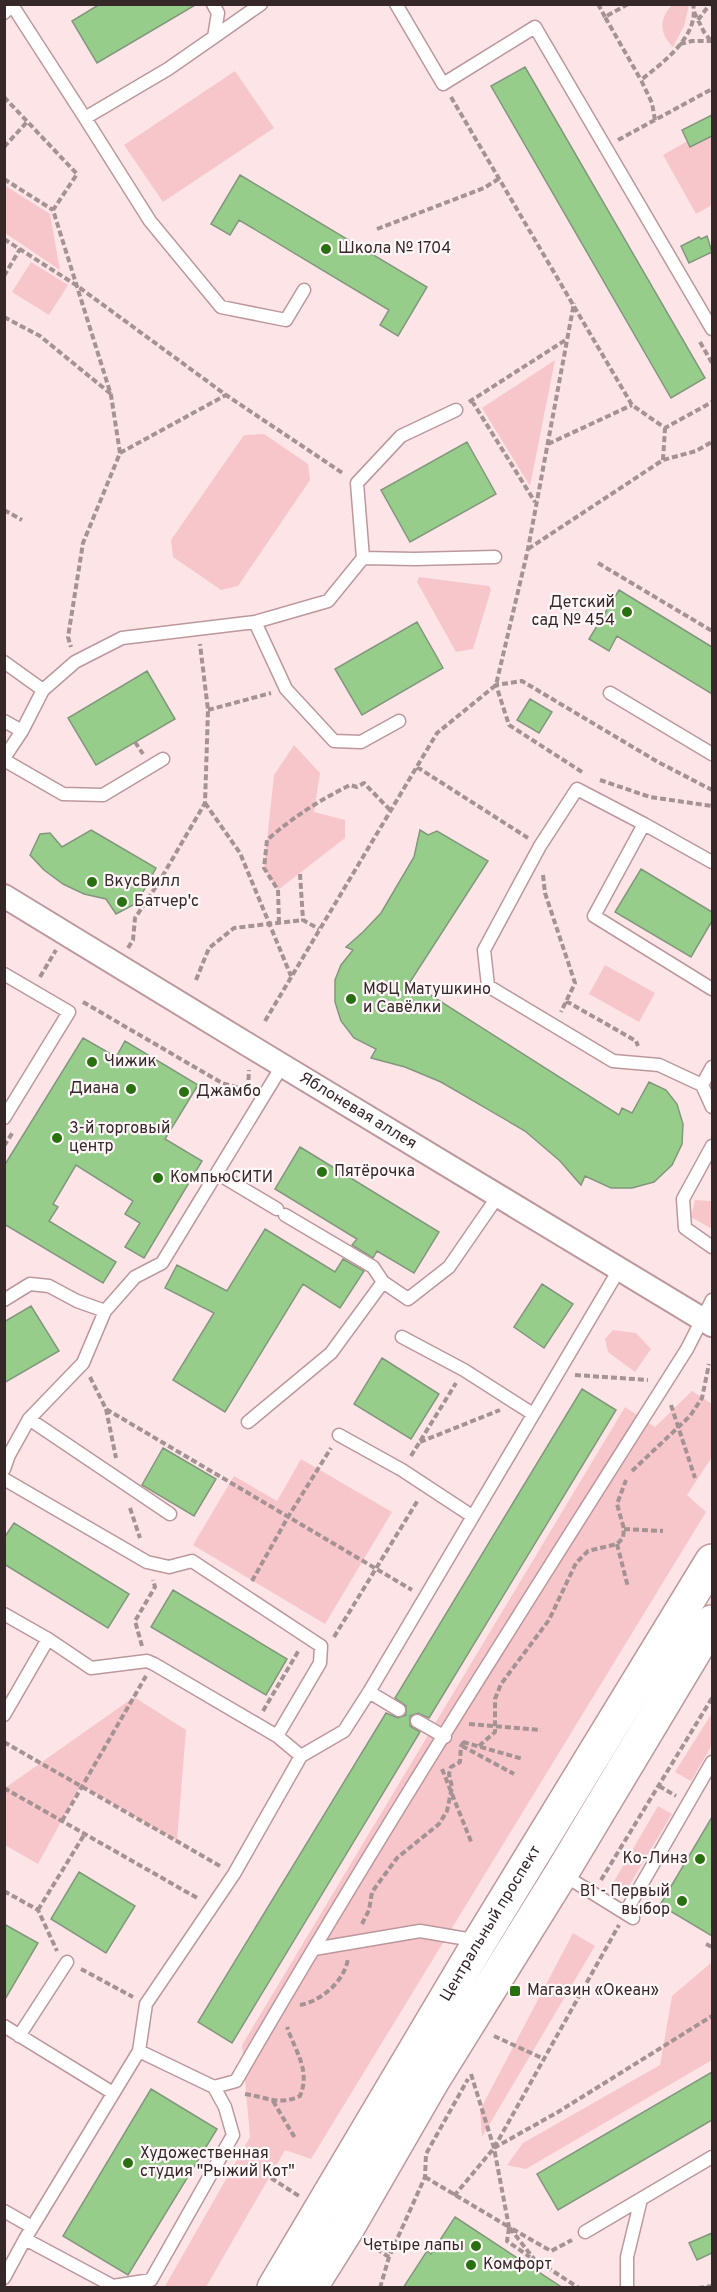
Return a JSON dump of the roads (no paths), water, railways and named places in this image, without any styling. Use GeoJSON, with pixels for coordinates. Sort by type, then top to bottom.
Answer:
{"type":"FeatureCollection","features":[{"type":"Feature","properties":{"kind":"main road","name":"Центральный проспект"},"geometry":{"type":"LineString","coordinates":[[310,2288],[439,2071],[561,1874],[671,1658],[712,1561]]}},
{"type":"Feature","properties":{"kind":"main road","name":"Центральный проспект"},"geometry":{"type":"LineString","coordinates":[[273,2288],[480,1941],[671,1658],[712,1622]]}},
{"type":"Feature","properties":{"kind":"street","name":"Яблоневая аллея"},"geometry":{"type":"LineString","coordinates":[[4,896],[498,1196],[620,1268],[709,1315]]}},
{"type":"Feature","properties":{"kind":"lane"},"geometry":{"type":"LineString","coordinates":[[4,13],[12,4],[150,221],[220,307],[286,320],[304,290]]}},
{"type":"Feature","properties":{"kind":"lane"},"geometry":{"type":"LineString","coordinates":[[213,4],[218,13],[214,37]]}},
{"type":"Feature","properties":{"kind":"lane"},"geometry":{"type":"LineString","coordinates":[[85,118],[168,69],[261,4]]}},
{"type":"Feature","properties":{"kind":"lane"},"geometry":{"type":"LineString","coordinates":[[396,4],[442,84],[535,27],[712,329]]}},
{"type":"Feature","properties":{"kind":"lane"},"geometry":{"type":"LineString","coordinates":[[163,759],[103,795],[63,794],[4,759],[22,731],[43,690],[75,662],[122,638],[255,622],[328,601],[363,558],[357,483],[401,436],[456,410]]}},
{"type":"Feature","properties":{"kind":"lane"},"geometry":{"type":"LineString","coordinates":[[363,558],[495,556]]}},
{"type":"Feature","properties":{"kind":"lane"},"geometry":{"type":"LineString","coordinates":[[255,622],[286,689],[334,741],[361,742],[399,721]]}},
{"type":"Feature","properties":{"kind":"lane"},"geometry":{"type":"LineString","coordinates":[[4,662],[43,690]]}},
{"type":"Feature","properties":{"kind":"lane"},"geometry":{"type":"LineString","coordinates":[[610,693],[712,754]]}},
{"type":"Feature","properties":{"kind":"lane"},"geometry":{"type":"LineString","coordinates":[[4,721],[22,731]]}},
{"type":"Feature","properties":{"kind":"lane"},"geometry":{"type":"LineString","coordinates":[[712,862],[577,789],[540,846],[484,950],[488,986],[613,1061],[659,1065],[702,1085],[712,1107]]}},
{"type":"Feature","properties":{"kind":"lane"},"geometry":{"type":"LineString","coordinates":[[644,824],[594,916],[712,989]]}},
{"type":"Feature","properties":{"kind":"lane"},"geometry":{"type":"LineString","coordinates":[[4,974],[69,1012],[4,1118]]}},
{"type":"Feature","properties":{"kind":"lane"},"geometry":{"type":"LineString","coordinates":[[4,1469],[29,1419],[82,1362],[105,1311],[135,1277],[162,1263],[282,1066]]}},
{"type":"Feature","properties":{"kind":"lane"},"geometry":{"type":"LineString","coordinates":[[702,1085],[712,1067]]}},
{"type":"Feature","properties":{"kind":"lane"},"geometry":{"type":"LineString","coordinates":[[712,1146],[683,1199],[685,1228],[712,1247]]}},
{"type":"Feature","properties":{"kind":"lane"},"geometry":{"type":"LineString","coordinates":[[217,1173],[373,1267],[383,1281],[408,1299],[449,1267],[498,1196]]}},
{"type":"Feature","properties":{"kind":"lane"},"geometry":{"type":"LineString","coordinates":[[4,2278],[32,2227],[139,2051],[146,2004],[234,1874],[301,1756],[344,1731],[426,1598],[472,1516],[620,1268]]}},
{"type":"Feature","properties":{"kind":"lane"},"geometry":{"type":"LineString","coordinates":[[248,1422],[331,1353],[383,1281]]}},
{"type":"Feature","properties":{"kind":"lane"},"geometry":{"type":"LineString","coordinates":[[4,1299],[30,1284],[49,1286],[77,1301],[105,1311]]}},
{"type":"Feature","properties":{"kind":"lane"},"geometry":{"type":"LineString","coordinates":[[213,2087],[236,2081],[434,1752],[709,1315]]}},
{"type":"Feature","properties":{"kind":"lane"},"geometry":{"type":"LineString","coordinates":[[402,1337],[464,1370],[533,1414]]}},
{"type":"Feature","properties":{"kind":"lane"},"geometry":{"type":"LineString","coordinates":[[29,1419],[170,1514]]}},
{"type":"Feature","properties":{"kind":"lane"},"geometry":{"type":"LineString","coordinates":[[339,1435],[402,1470],[472,1516]]}},
{"type":"Feature","properties":{"kind":"lane"},"geometry":{"type":"LineString","coordinates":[[4,1479],[147,1562],[169,1567],[192,1562],[321,1646],[320,1663],[277,1736]]}},
{"type":"Feature","properties":{"kind":"lane"},"geometry":{"type":"LineString","coordinates":[[4,1614],[48,1639],[91,1668],[150,1662],[277,1736],[301,1756]]}},
{"type":"Feature","properties":{"kind":"lane"},"geometry":{"type":"LineString","coordinates":[[4,1715],[48,1639]]}},
{"type":"Feature","properties":{"kind":"lane"},"geometry":{"type":"LineString","coordinates":[[369,1692],[399,1710]]}},
{"type":"Feature","properties":{"kind":"lane"},"geometry":{"type":"LineString","coordinates":[[417,1721],[444,1737]]}},
{"type":"Feature","properties":{"kind":"lane"},"geometry":{"type":"LineString","coordinates":[[561,1874],[629,1916],[712,1762]]}},
{"type":"Feature","properties":{"kind":"lane"},"geometry":{"type":"LineString","coordinates":[[314,1949],[351,1948],[420,1931],[480,1941]]}},
{"type":"Feature","properties":{"kind":"lane"},"geometry":{"type":"LineString","coordinates":[[19,2036],[67,1962]]}},
{"type":"Feature","properties":{"kind":"lane"},"geometry":{"type":"LineString","coordinates":[[4,2026],[113,2093]]}},
{"type":"Feature","properties":{"kind":"lane"},"geometry":{"type":"LineString","coordinates":[[25,2240],[112,2287],[151,2280],[233,2135],[225,2107],[213,2087],[139,2051]]}},
{"type":"Feature","properties":{"kind":"lane"},"geometry":{"type":"LineString","coordinates":[[585,2232],[712,2157]]}},
{"type":"Feature","properties":{"kind":"lane"},"geometry":{"type":"LineString","coordinates":[[627,2288],[627,2257],[641,2199]]}},
{"type":"Feature","properties":{"kind":"lane"},"geometry":{"type":"LineString","coordinates":[[4,2211],[32,2227]]}},
{"type":"Feature","properties":{"kind":"place","name":"Школа № 1704"},"geometry":{"type":"Point","coordinates":[326,249]}},
{"type":"Feature","properties":{"kind":"place","name":"Детский сад № 454"},"geometry":{"type":"Point","coordinates":[627,612]}},
{"type":"Feature","properties":{"kind":"place","name":"ВкусВилл"},"geometry":{"type":"Point","coordinates":[92,882]}},
{"type":"Feature","properties":{"kind":"place","name":"Батчер'с"},"geometry":{"type":"Point","coordinates":[122,902]}},
{"type":"Feature","properties":{"kind":"place","name":"МФЦ Матушкино и Савёлки"},"geometry":{"type":"Point","coordinates":[351,999]}},
{"type":"Feature","properties":{"kind":"place","name":"Чижик"},"geometry":{"type":"Point","coordinates":[92,1062]}},
{"type":"Feature","properties":{"kind":"place","name":"Диана"},"geometry":{"type":"Point","coordinates":[131,1089]}},
{"type":"Feature","properties":{"kind":"place","name":"Джамбо"},"geometry":{"type":"Point","coordinates":[184,1092]}},
{"type":"Feature","properties":{"kind":"place","name":"3-й торговый центр"},"geometry":{"type":"Point","coordinates":[57,1138]}},
{"type":"Feature","properties":{"kind":"place","name":"Пятёрочка"},"geometry":{"type":"Point","coordinates":[322,1172]}},
{"type":"Feature","properties":{"kind":"place","name":"КомпьюСИТИ"},"geometry":{"type":"Point","coordinates":[158,1178]}},
{"type":"Feature","properties":{"kind":"place","name":"Ко-Линз"},"geometry":{"type":"Point","coordinates":[700,1859]}},
{"type":"Feature","properties":{"kind":"place","name":"В1 - Первый выбор"},"geometry":{"type":"Point","coordinates":[682,1901]}},
{"type":"Feature","properties":{"kind":"place","name":"Магазин «Океан»"},"geometry":{"type":"Point","coordinates":[515,1991]}},
{"type":"Feature","properties":{"kind":"place","name":"Художественная студия \"Рыжий Кот\""},"geometry":{"type":"Point","coordinates":[128,2163]}},
{"type":"Feature","properties":{"kind":"place","name":"Четыре лапы"},"geometry":{"type":"Point","coordinates":[476,2246]}},
{"type":"Feature","properties":{"kind":"place","name":"Комфорт"},"geometry":{"type":"Point","coordinates":[471,2265]}}]}
